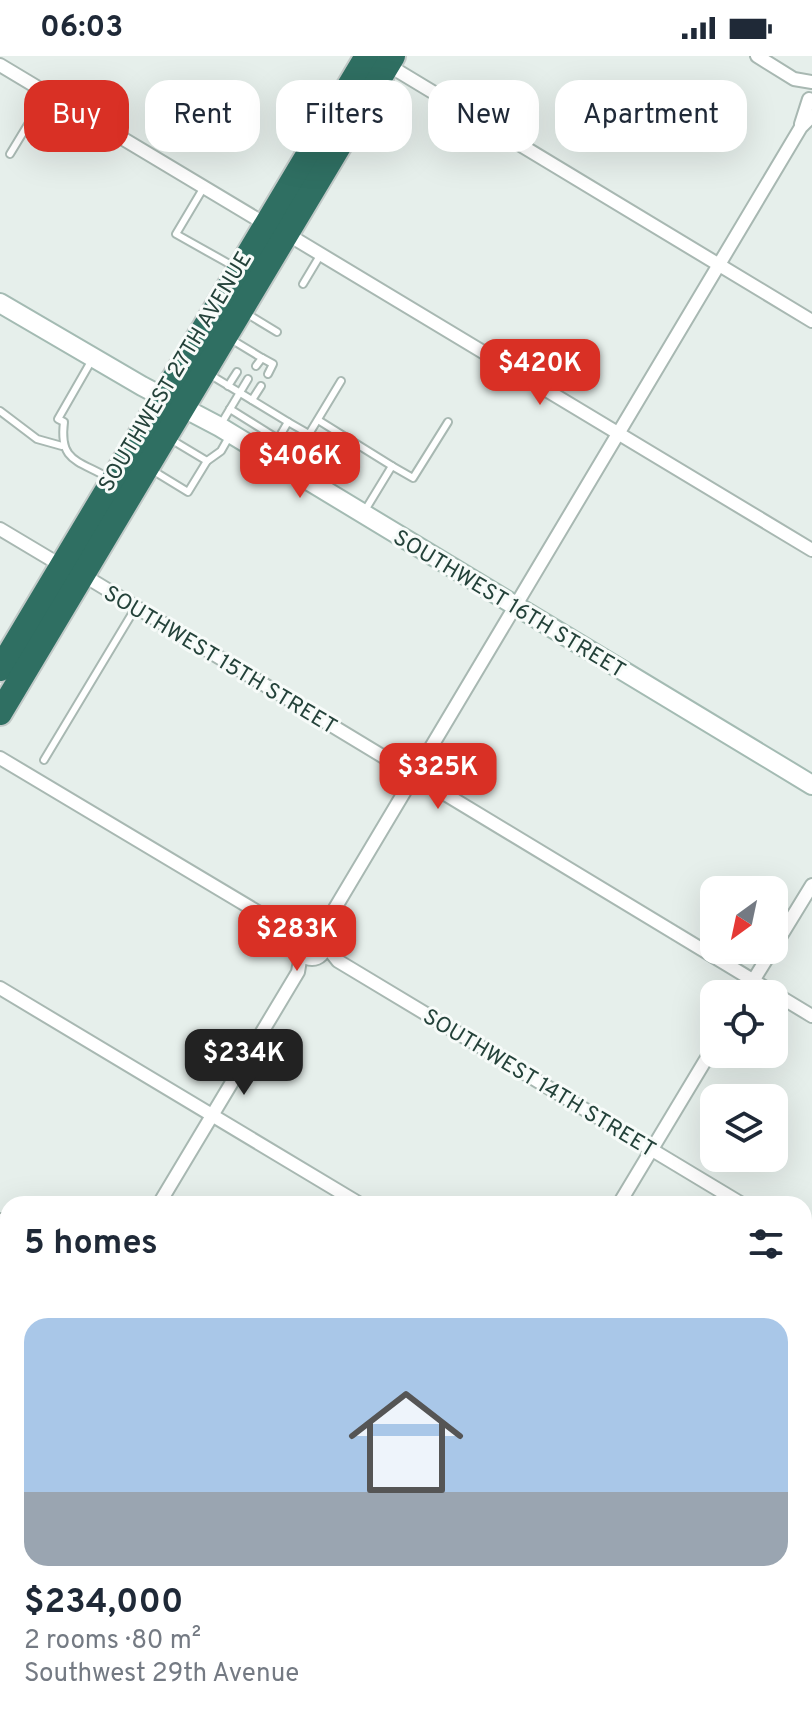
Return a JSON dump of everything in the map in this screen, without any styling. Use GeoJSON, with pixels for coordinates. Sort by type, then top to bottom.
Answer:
{"type":"FeatureCollection","features":[{"type":"Feature","properties":{"kind":"highway","name":"SOUTHWEST 27TH AVENUE"},"geometry":{"type":"LineString","coordinates":[[0,669],[147,467],[166,436],[173,402],[239,270],[277,229],[375,88],[375,68],[380,58]]}},
{"type":"Feature","properties":{"kind":"highway","name":"SOUTHWEST 27TH AVENUE"},"geometry":{"type":"LineString","coordinates":[[0,713],[114,481],[173,402],[204,372],[241,310],[277,229],[380,58]]}},
{"type":"Feature","properties":{"kind":"street"},"geometry":{"type":"LineString","coordinates":[[757,56],[811,93],[801,127]]}},
{"type":"Feature","properties":{"kind":"street"},"geometry":{"type":"LineString","coordinates":[[380,58],[812,321]]}},
{"type":"Feature","properties":{"kind":"street"},"geometry":{"type":"LineString","coordinates":[[0,65],[25,80]]}},
{"type":"Feature","properties":{"kind":"street"},"geometry":{"type":"LineString","coordinates":[[164,1196],[801,127],[812,116]]}},
{"type":"Feature","properties":{"kind":"street"},"geometry":{"type":"LineString","coordinates":[[129,142],[812,550]]}},
{"type":"Feature","properties":{"kind":"street","name":"SOUTHWEST 16TH STREET"},"geometry":{"type":"LineString","coordinates":[[0,303],[225,430],[812,785]]}},
{"type":"Feature","properties":{"kind":"street","name":"SOUTHWEST 15TH STREET"},"geometry":{"type":"LineString","coordinates":[[1,531],[136,607],[754,980]]}},
{"type":"Feature","properties":{"kind":"street","name":"SOUTHWEST 14TH STREET"},"geometry":{"type":"LineString","coordinates":[[0,758],[729,1196]]}},
{"type":"Feature","properties":{"kind":"street"},"geometry":{"type":"LineString","coordinates":[[788,924],[812,885]]}},
{"type":"Feature","properties":{"kind":"street"},"geometry":{"type":"LineString","coordinates":[[754,980],[764,964]]}},
{"type":"Feature","properties":{"kind":"street"},"geometry":{"type":"LineString","coordinates":[[0,988],[347,1196]]}},
{"type":"Feature","properties":{"kind":"street","name":"SOUTHWEST 15TH STREET"},"geometry":{"type":"LineString","coordinates":[[788,1001],[812,1016]]}},
{"type":"Feature","properties":{"kind":"street"},"geometry":{"type":"LineString","coordinates":[[624,1196],[701,1068]]}},
{"type":"Feature","properties":{"kind":"lane"},"geometry":{"type":"LineString","coordinates":[[10,154],[24,131]]}},
{"type":"Feature","properties":{"kind":"lane"},"geometry":{"type":"LineString","coordinates":[[204,187],[176,234],[239,270]]}},
{"type":"Feature","properties":{"kind":"lane"},"geometry":{"type":"LineString","coordinates":[[303,284],[321,254]]}},
{"type":"Feature","properties":{"kind":"lane"},"geometry":{"type":"LineString","coordinates":[[241,310],[277,332]]}},
{"type":"Feature","properties":{"kind":"lane"},"geometry":{"type":"LineString","coordinates":[[226,336],[273,364],[268,374]]}},
{"type":"Feature","properties":{"kind":"lane"},"geometry":{"type":"LineString","coordinates":[[245,359],[250,350]]}},
{"type":"Feature","properties":{"kind":"lane"},"geometry":{"type":"LineString","coordinates":[[93,357],[58,419],[64,422],[62,446],[67,454],[114,481]]}},
{"type":"Feature","properties":{"kind":"lane"},"geometry":{"type":"LineString","coordinates":[[256,366],[262,358]]}},
{"type":"Feature","properties":{"kind":"lane"},"geometry":{"type":"LineString","coordinates":[[204,372],[309,434],[341,381]]}},
{"type":"Feature","properties":{"kind":"lane"},"geometry":{"type":"LineString","coordinates":[[228,386],[237,372]]}},
{"type":"Feature","properties":{"kind":"lane"},"geometry":{"type":"LineString","coordinates":[[147,467],[188,492],[207,461],[221,451],[230,409],[248,379]]}},
{"type":"Feature","properties":{"kind":"lane"},"geometry":{"type":"LineString","coordinates":[[252,400],[261,386]]}},
{"type":"Feature","properties":{"kind":"lane"},"geometry":{"type":"LineString","coordinates":[[230,409],[278,439]]}},
{"type":"Feature","properties":{"kind":"lane"},"geometry":{"type":"LineString","coordinates":[[0,411],[37,439],[62,446]]}},
{"type":"Feature","properties":{"kind":"lane"},"geometry":{"type":"LineString","coordinates":[[318,420],[413,478],[448,422]]}},
{"type":"Feature","properties":{"kind":"lane"},"geometry":{"type":"LineString","coordinates":[[268,456],[288,422]]}},
{"type":"Feature","properties":{"kind":"lane"},"geometry":{"type":"LineString","coordinates":[[166,436],[207,461]]}},
{"type":"Feature","properties":{"kind":"lane"},"geometry":{"type":"LineString","coordinates":[[363,514],[392,466]]}},
{"type":"Feature","properties":{"kind":"lane"},"geometry":{"type":"LineString","coordinates":[[44,760],[136,607]]}}]}
